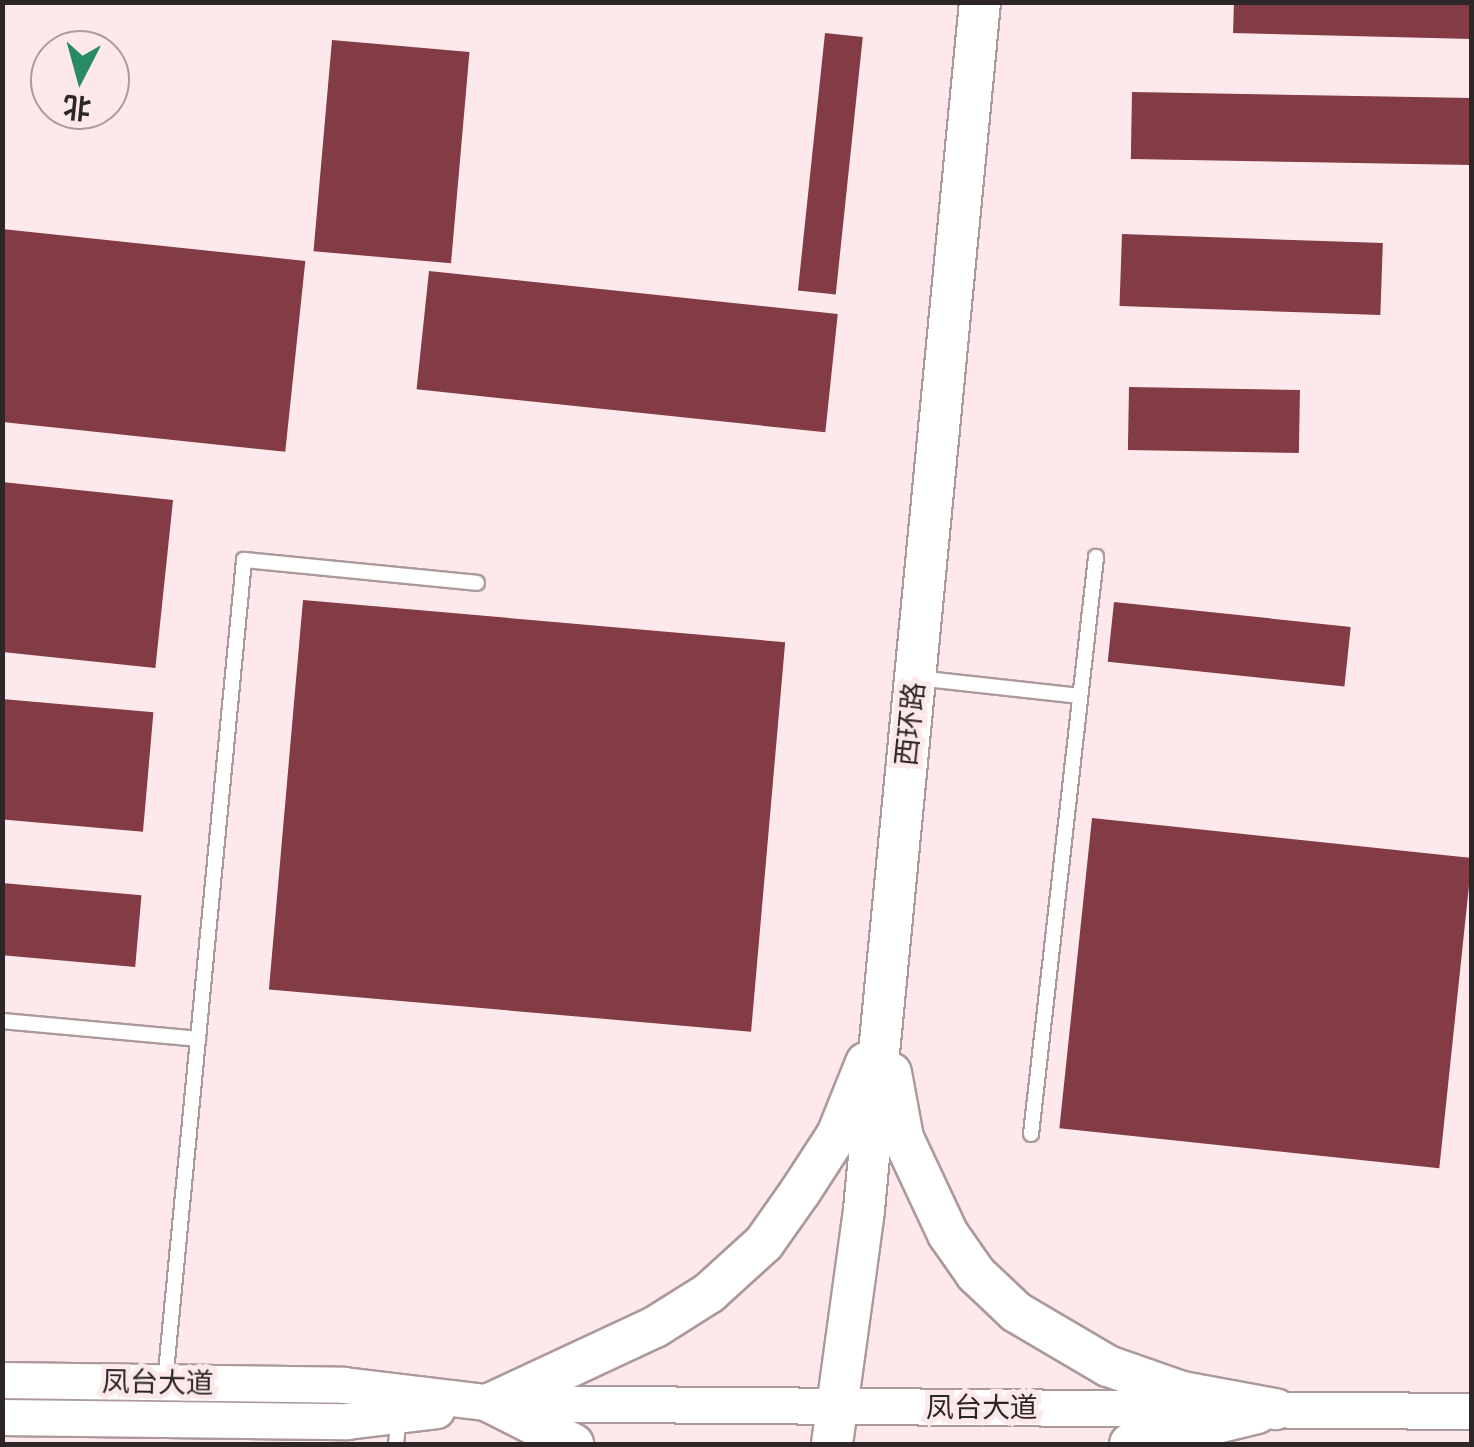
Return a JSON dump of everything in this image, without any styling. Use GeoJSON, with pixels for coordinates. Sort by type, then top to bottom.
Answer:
{"type":"FeatureCollection","features":[{"type":"Feature","properties":{"kind":"main road","name":"西环路"},"geometry":{"type":"LineString","coordinates":[[835,1425],[882,1025],[980,2]]}},
{"type":"Feature","properties":{"kind":"main road"},"geometry":{"type":"LineString","coordinates":[[492,1403],[655,1327],[709,1294],[764,1243],[837,1135],[882,1025]]}},
{"type":"Feature","properties":{"kind":"main road"},"geometry":{"type":"LineString","coordinates":[[882,1025],[903,1138],[948,1234],[976,1274],[1016,1312],[1108,1366],[1182,1392],[1275,1409]]}},
{"type":"Feature","properties":{"kind":"main road"},"geometry":{"type":"LineString","coordinates":[[492,1403],[574,1444]]}},
{"type":"Feature","properties":{"kind":"main road"},"geometry":{"type":"LineString","coordinates":[[1130,1444],[1275,1409]]}},
{"type":"Feature","properties":{"kind":"street","name":"凤台大道"},"geometry":{"type":"LineString","coordinates":[[2,1380],[344,1385],[492,1403],[835,1425],[1275,1409],[1472,1411]]}},
{"type":"Feature","properties":{"kind":"street","name":"凤台大道"},"geometry":{"type":"LineString","coordinates":[[24,1422],[347,1421],[398,1430],[492,1403]]}},
{"type":"Feature","properties":{"kind":"lane"},"geometry":{"type":"LineString","coordinates":[[1031,1134],[1096,556]]}},
{"type":"Feature","properties":{"kind":"lane"},"geometry":{"type":"LineString","coordinates":[[165,1382],[244,560],[477,583]]}},
{"type":"Feature","properties":{"kind":"lane"},"geometry":{"type":"LineString","coordinates":[[915,678],[1080,696]]}},
{"type":"Feature","properties":{"kind":"lane"},"geometry":{"type":"LineString","coordinates":[[2,1021],[198,1039]]}},
{"type":"Feature","properties":{"kind":"building"},"geometry":{"type":"Polygon","coordinates":[[[1234,2],[1472,2],[1472,39],[1233,33],[1234,2]]]}},
{"type":"Feature","properties":{"kind":"building"},"geometry":{"type":"Polygon","coordinates":[[[825,33],[863,37],[836,295],[798,291],[825,33]]]}},
{"type":"Feature","properties":{"kind":"building"},"geometry":{"type":"Polygon","coordinates":[[[332,40],[469,52],[451,263],[314,251],[332,40]]]}},
{"type":"Feature","properties":{"kind":"building"},"geometry":{"type":"Polygon","coordinates":[[[1132,92],[1472,98],[1471,165],[1131,159],[1132,92]]]}},
{"type":"Feature","properties":{"kind":"building"},"geometry":{"type":"Polygon","coordinates":[[[2,229],[305,261],[285,452],[2,422],[2,229]]]}},
{"type":"Feature","properties":{"kind":"building"},"geometry":{"type":"Polygon","coordinates":[[[1122,234],[1383,243],[1380,315],[1119,306],[1122,234]]]}},
{"type":"Feature","properties":{"kind":"building"},"geometry":{"type":"Polygon","coordinates":[[[429,271],[838,314],[825,432],[417,389],[429,271]]]}},
{"type":"Feature","properties":{"kind":"building"},"geometry":{"type":"Polygon","coordinates":[[[1129,387],[1300,390],[1299,453],[1128,450],[1129,387]]]}},
{"type":"Feature","properties":{"kind":"building"},"geometry":{"type":"Polygon","coordinates":[[[2,482],[173,500],[155,668],[2,652],[2,482]]]}},
{"type":"Feature","properties":{"kind":"building"},"geometry":{"type":"Polygon","coordinates":[[[303,600],[785,642],[751,1032],[269,990],[303,600]]]}},
{"type":"Feature","properties":{"kind":"building"},"geometry":{"type":"Polygon","coordinates":[[[1114,602],[1351,627],[1344,687],[1108,662],[1114,602]]]}},
{"type":"Feature","properties":{"kind":"building"},"geometry":{"type":"Polygon","coordinates":[[[2,699],[153,712],[143,832],[2,819],[2,699]]]}},
{"type":"Feature","properties":{"kind":"building"},"geometry":{"type":"Polygon","coordinates":[[[1092,818],[1472,858],[1439,1168],[1059,1128],[1092,818]]]}},
{"type":"Feature","properties":{"kind":"building"},"geometry":{"type":"Polygon","coordinates":[[[2,883],[141,895],[135,967],[2,955],[2,883]]]}}]}
